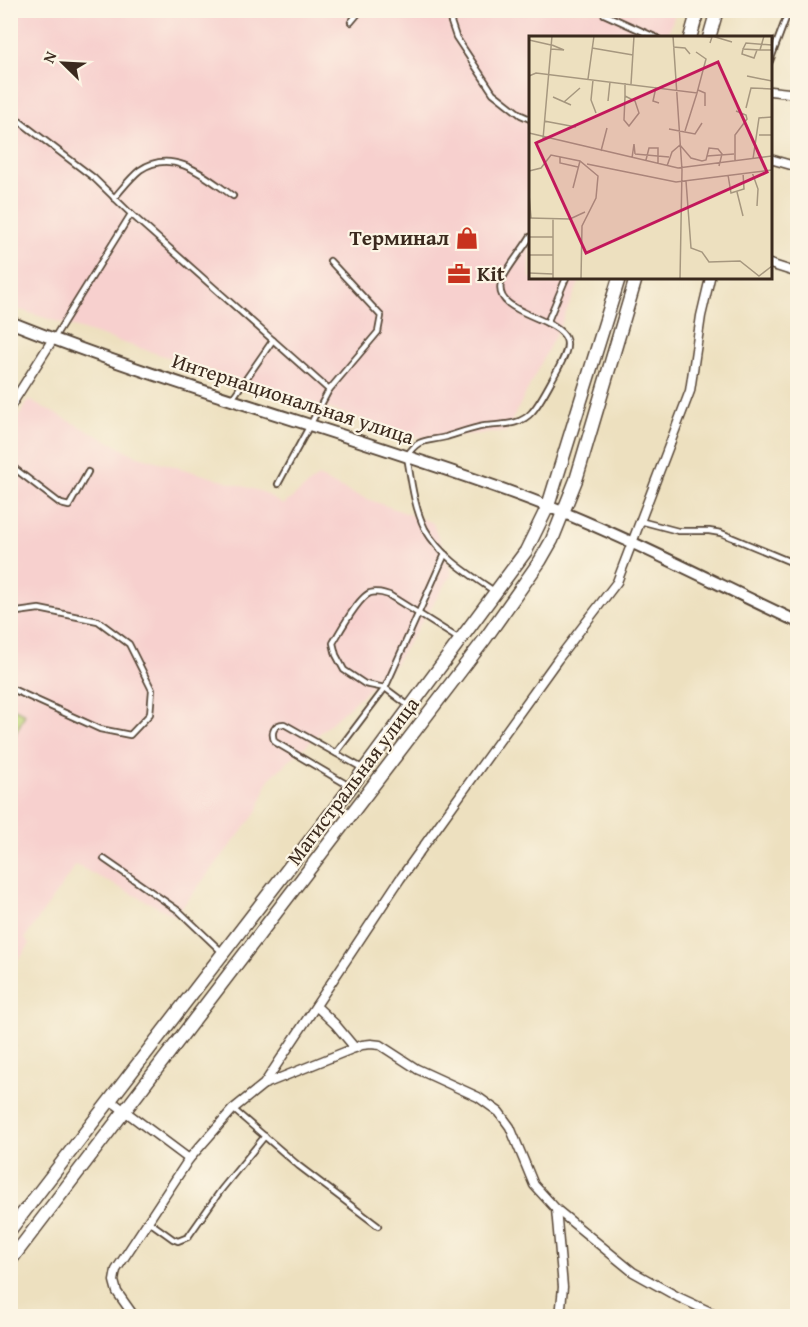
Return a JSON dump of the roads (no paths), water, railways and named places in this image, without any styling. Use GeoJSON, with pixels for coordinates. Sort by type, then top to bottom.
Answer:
{"type":"FeatureCollection","features":[{"type":"Feature","properties":{"kind":"main road"},"geometry":{"type":"LineString","coordinates":[[691,36],[698,10]]}},
{"type":"Feature","properties":{"kind":"main road"},"geometry":{"type":"LineString","coordinates":[[710,36],[717,10]]}},
{"type":"Feature","properties":{"kind":"main road","name":"Магистральная улица"},"geometry":{"type":"LineString","coordinates":[[10,1230],[351,787],[526,551],[548,506],[619,279]]}},
{"type":"Feature","properties":{"kind":"main road","name":"Магистральная улица"},"geometry":{"type":"LineString","coordinates":[[10,1260],[485,639],[540,561],[564,512],[636,279]]}},
{"type":"Feature","properties":{"kind":"street"},"geometry":{"type":"LineString","coordinates":[[772,92],[798,94]]}},
{"type":"Feature","properties":{"kind":"street"},"geometry":{"type":"LineString","coordinates":[[772,159],[798,167]]}},
{"type":"Feature","properties":{"kind":"street"},"geometry":{"type":"LineString","coordinates":[[772,264],[798,273]]}},
{"type":"Feature","properties":{"kind":"street"},"geometry":{"type":"LineString","coordinates":[[264,1084],[400,879],[617,582],[690,391],[701,316],[710,279]]}},
{"type":"Feature","properties":{"kind":"street","name":"Интернациональная улица"},"geometry":{"type":"LineString","coordinates":[[10,322],[53,339],[231,400],[407,456],[564,512],[798,622]]}},
{"type":"Feature","properties":{"kind":"street"},"geometry":{"type":"LineString","coordinates":[[10,406],[53,339]]}},
{"type":"Feature","properties":{"kind":"street"},"geometry":{"type":"LineString","coordinates":[[316,1006],[355,1048]]}},
{"type":"Feature","properties":{"kind":"street"},"geometry":{"type":"LineString","coordinates":[[134,1317],[117,1292],[114,1281],[116,1270],[189,1159],[233,1109],[264,1084],[355,1048],[371,1044],[380,1045],[417,1069],[478,1097],[499,1112],[510,1127],[534,1185],[556,1209],[633,1272],[678,1298],[719,1317]]}},
{"type":"Feature","properties":{"kind":"street"},"geometry":{"type":"LineString","coordinates":[[110,1100],[189,1159]]}},
{"type":"Feature","properties":{"kind":"street"},"geometry":{"type":"LineString","coordinates":[[556,1209],[563,1287],[560,1317]]}},
{"type":"Feature","properties":{"kind":"lane"},"geometry":{"type":"LineString","coordinates":[[351,22],[362,10]]}},
{"type":"Feature","properties":{"kind":"lane"},"geometry":{"type":"LineString","coordinates":[[447,10],[456,37],[493,93],[521,115],[529,118]]}},
{"type":"Feature","properties":{"kind":"lane"},"geometry":{"type":"LineString","coordinates":[[601,10],[604,14],[646,35]]}},
{"type":"Feature","properties":{"kind":"lane"},"geometry":{"type":"LineString","coordinates":[[772,58],[789,10]]}},
{"type":"Feature","properties":{"kind":"lane"},"geometry":{"type":"LineString","coordinates":[[10,114],[94,178],[131,214],[329,390]]}},
{"type":"Feature","properties":{"kind":"lane"},"geometry":{"type":"LineString","coordinates":[[114,198],[139,171],[157,161],[175,162],[193,168],[233,196]]}},
{"type":"Feature","properties":{"kind":"lane"},"geometry":{"type":"LineString","coordinates":[[53,339],[131,214]]}},
{"type":"Feature","properties":{"kind":"lane"},"geometry":{"type":"LineString","coordinates":[[496,593],[460,568],[445,554],[425,528],[414,494],[407,456],[417,444],[426,439],[443,438],[486,426],[514,423],[532,413],[558,368],[567,348],[566,339],[559,330],[510,305],[500,291],[501,282],[529,240]]}},
{"type":"Feature","properties":{"kind":"lane"},"geometry":{"type":"LineString","coordinates":[[278,484],[329,390],[378,332],[381,316],[330,261]]}},
{"type":"Feature","properties":{"kind":"lane"},"geometry":{"type":"LineString","coordinates":[[547,323],[566,279]]}},
{"type":"Feature","properties":{"kind":"lane"},"geometry":{"type":"LineString","coordinates":[[231,400],[273,340]]}},
{"type":"Feature","properties":{"kind":"lane"},"geometry":{"type":"LineString","coordinates":[[10,465],[61,504],[69,506],[88,472]]}},
{"type":"Feature","properties":{"kind":"lane"},"geometry":{"type":"LineString","coordinates":[[640,520],[678,531],[721,533],[798,565]]}},
{"type":"Feature","properties":{"kind":"lane"},"geometry":{"type":"LineString","coordinates":[[336,753],[385,688],[445,554]]}},
{"type":"Feature","properties":{"kind":"lane"},"geometry":{"type":"LineString","coordinates":[[411,707],[385,688],[365,684],[344,670],[336,656],[333,643],[362,600],[370,593],[380,592],[389,595],[461,641]]}},
{"type":"Feature","properties":{"kind":"lane"},"geometry":{"type":"LineString","coordinates":[[10,614],[39,609],[98,621],[129,644],[153,690],[150,714],[130,735],[100,729],[10,688]]}},
{"type":"Feature","properties":{"kind":"lane"},"geometry":{"type":"LineString","coordinates":[[351,787],[275,742],[272,733],[276,726],[284,724],[364,769]]}},
{"type":"Feature","properties":{"kind":"lane"},"geometry":{"type":"LineString","coordinates":[[104,859],[179,911],[223,953]]}},
{"type":"Feature","properties":{"kind":"lane"},"geometry":{"type":"LineString","coordinates":[[233,1109],[299,1166],[378,1227]]}},
{"type":"Feature","properties":{"kind":"lane"},"geometry":{"type":"LineString","coordinates":[[148,1221],[178,1241],[188,1237],[221,1190],[265,1136]]}},
{"type":"Feature","properties":{"kind":"place","name":"Терминал"},"geometry":{"type":"Point","coordinates":[467,238]}},
{"type":"Feature","properties":{"kind":"place","name":"Kit"},"geometry":{"type":"Point","coordinates":[459,274]}}]}
